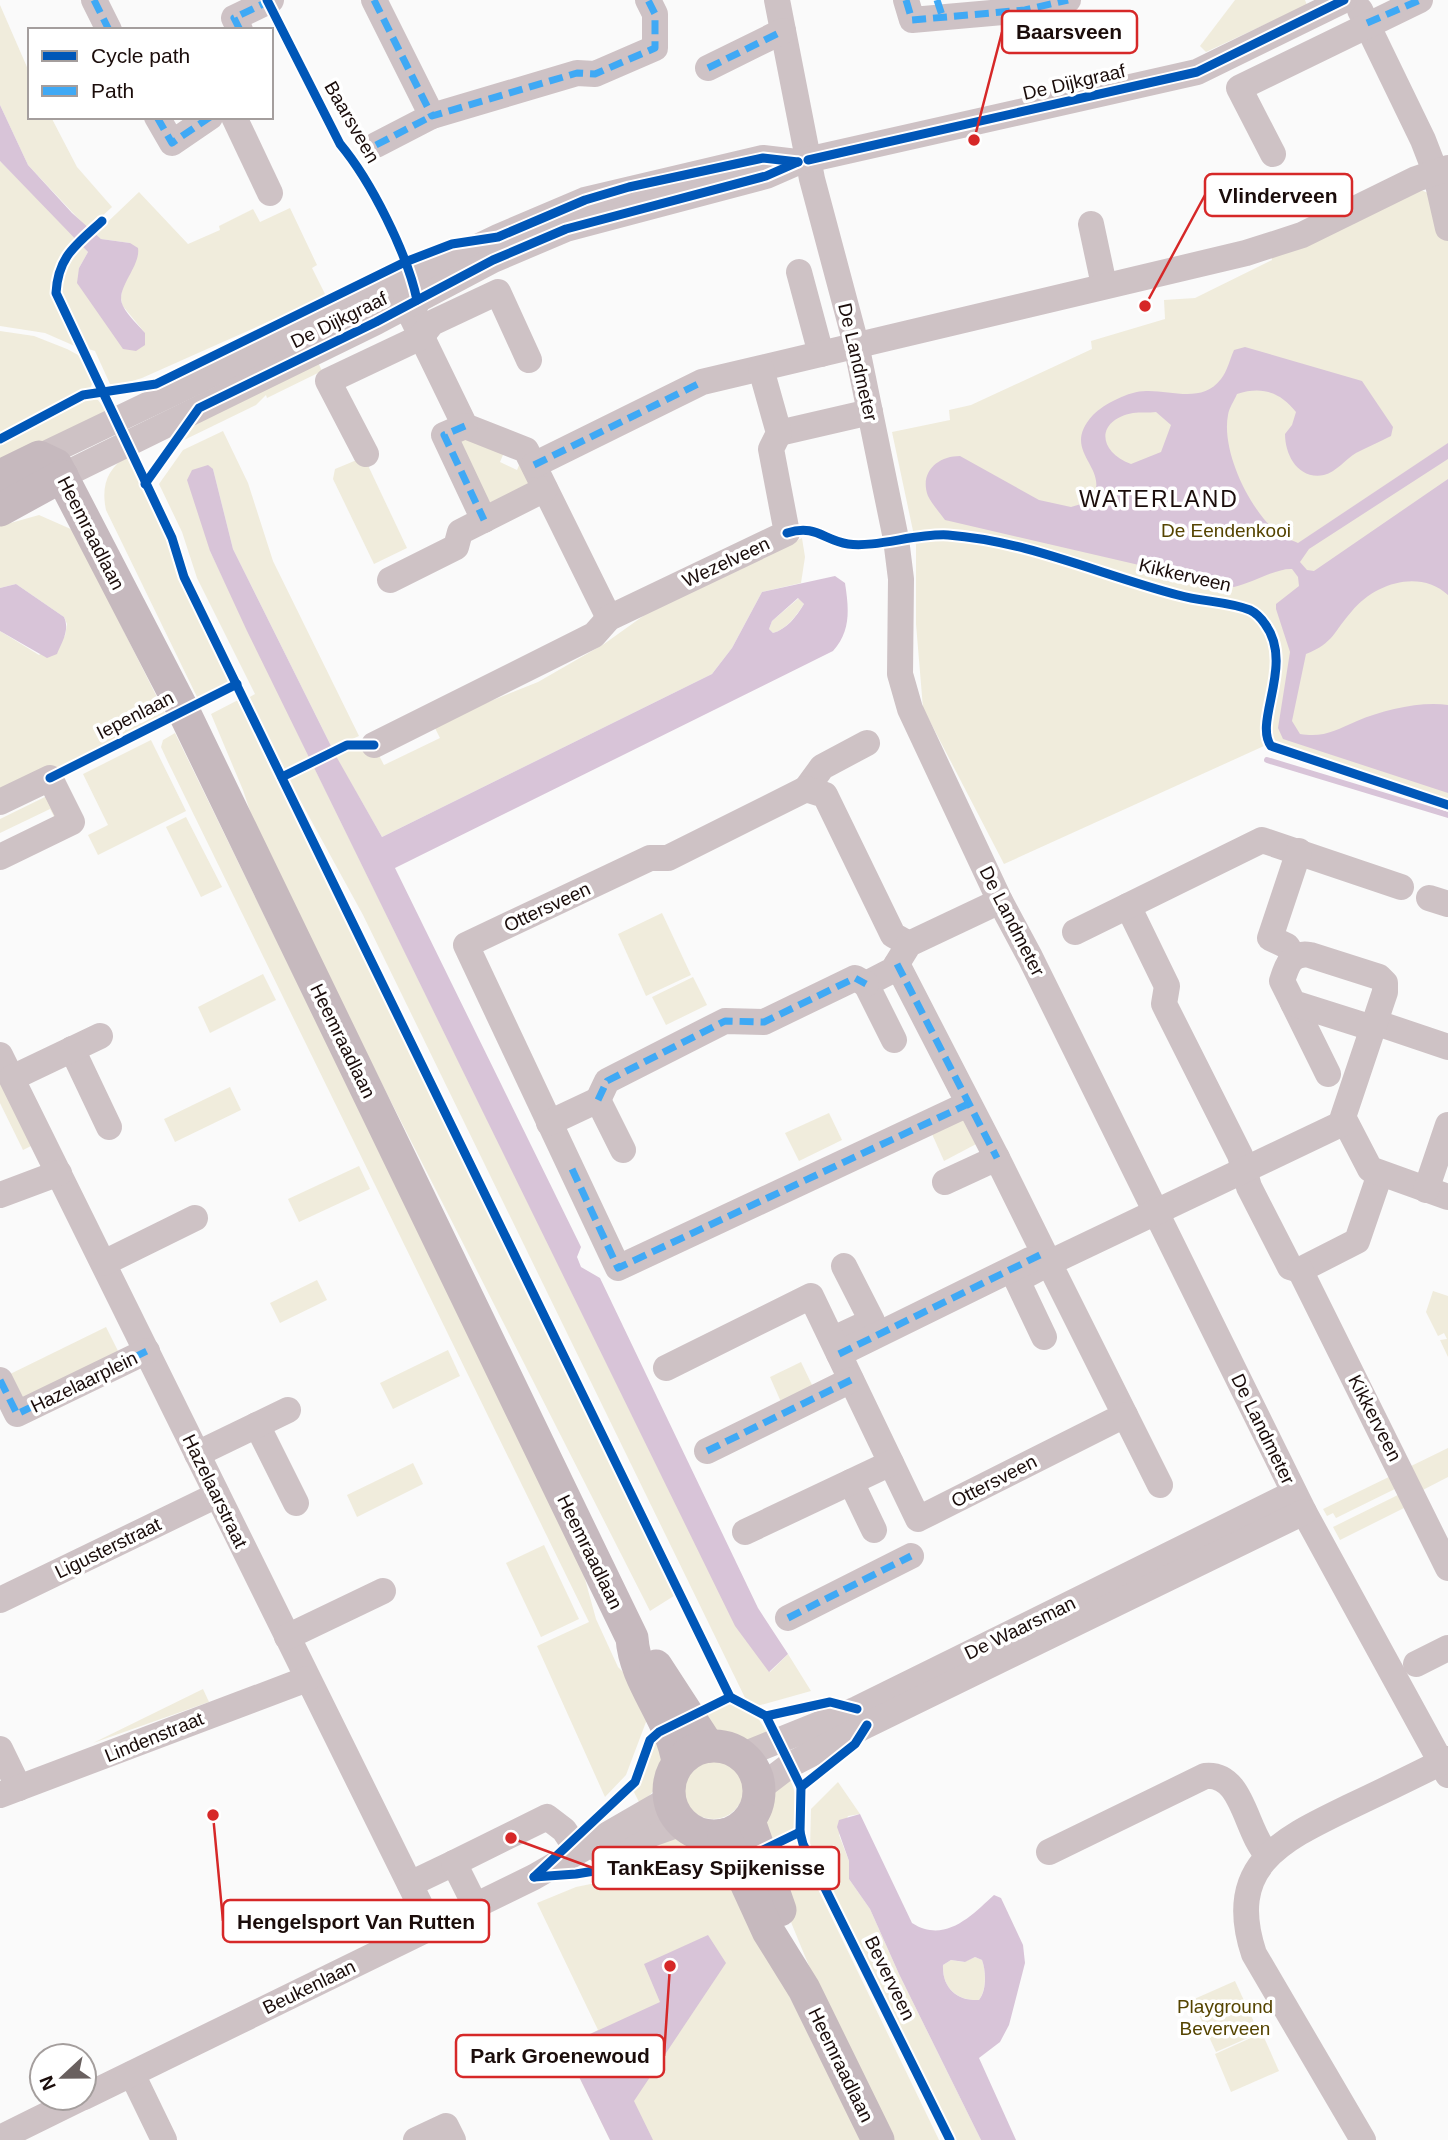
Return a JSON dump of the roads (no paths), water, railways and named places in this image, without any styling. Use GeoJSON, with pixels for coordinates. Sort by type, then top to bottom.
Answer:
{"type":"FeatureCollection","features":[{"type":"Feature","properties":{"kind":"main road"},"geometry":{"type":"LineString","coordinates":[[0,476],[55,461]]}},
{"type":"Feature","properties":{"kind":"main road"},"geometry":{"type":"LineString","coordinates":[[0,510],[55,461]]}},
{"type":"Feature","properties":{"kind":"main road","name":"Heemraadlaan"},"geometry":{"type":"LineString","coordinates":[[55,461],[183,710],[632,1639],[633,1657],[667,1728],[678,1763]]}},
{"type":"Feature","properties":{"kind":"main road","name":"Heemraadlaan"},"geometry":{"type":"LineString","coordinates":[[632,1639],[644,1647],[708,1745]]}},
{"type":"Feature","properties":{"kind":"main road"},"geometry":{"type":"LineString","coordinates":[[708,1745],[732,1749],[743,1755],[751,1765],[760,1788],[757,1806],[736,1828],[701,1834],[676,1811],[672,1774],[687,1754],[708,1745]]}},
{"type":"Feature","properties":{"kind":"main road","name":"Heemraadlaan"},"geometry":{"type":"LineString","coordinates":[[736,1828],[768,1931],[804,1989],[878,2140]]}},
{"type":"Feature","properties":{"kind":"street"},"geometry":{"type":"LineString","coordinates":[[94,0],[108,28]]}},
{"type":"Feature","properties":{"kind":"street"},"geometry":{"type":"LineString","coordinates":[[239,28],[234,18],[271,0]]}},
{"type":"Feature","properties":{"kind":"street"},"geometry":{"type":"LineString","coordinates":[[374,0],[432,116]]}},
{"type":"Feature","properties":{"kind":"street","name":"Baarsveen"},"geometry":{"type":"LineString","coordinates":[[376,145],[432,116],[577,73],[595,74],[655,48],[655,14],[648,0]]}},
{"type":"Feature","properties":{"kind":"street","name":"De Landmeter"},"geometry":{"type":"LineString","coordinates":[[777,0],[803,161],[856,344],[896,539],[901,579],[900,674],[910,709],[1000,901],[1299,1503],[1446,1766]]}},
{"type":"Feature","properties":{"kind":"street"},"geometry":{"type":"LineString","coordinates":[[906,0],[912,20],[940,9],[1025,10],[1068,0]]}},
{"type":"Feature","properties":{"kind":"street","name":"De Dijkgraaf"},"geometry":{"type":"LineString","coordinates":[[55,461],[416,300],[494,260],[566,229],[766,176],[803,161],[1197,72],[1344,0]]}},
{"type":"Feature","properties":{"kind":"street"},"geometry":{"type":"LineString","coordinates":[[1273,154],[1239,88],[1361,12],[1420,0]]}},
{"type":"Feature","properties":{"kind":"street"},"geometry":{"type":"LineString","coordinates":[[1361,12],[1442,169],[1448,228]]}},
{"type":"Feature","properties":{"kind":"street"},"geometry":{"type":"LineString","coordinates":[[708,68],[783,31]]}},
{"type":"Feature","properties":{"kind":"street"},"geometry":{"type":"LineString","coordinates":[[158,119],[172,143],[207,119]]}},
{"type":"Feature","properties":{"kind":"street"},"geometry":{"type":"LineString","coordinates":[[235,119],[270,193]]}},
{"type":"Feature","properties":{"kind":"street","name":"De Dijkgraaf"},"geometry":{"type":"LineString","coordinates":[[55,461],[498,237],[585,200],[763,158],[803,161]]}},
{"type":"Feature","properties":{"kind":"street"},"geometry":{"type":"LineString","coordinates":[[534,465],[702,382],[1104,285],[1205,264],[1302,236],[1442,169]]}},
{"type":"Feature","properties":{"kind":"street"},"geometry":{"type":"LineString","coordinates":[[1091,224],[1104,285]]}},
{"type":"Feature","properties":{"kind":"street"},"geometry":{"type":"LineString","coordinates":[[799,272],[821,354]]}},
{"type":"Feature","properties":{"kind":"street"},"geometry":{"type":"LineString","coordinates":[[366,454],[328,381],[421,337],[432,323],[498,292],[529,359]]}},
{"type":"Feature","properties":{"kind":"street"},"geometry":{"type":"LineString","coordinates":[[416,300],[412,317],[465,426],[526,450],[609,618]]}},
{"type":"Feature","properties":{"kind":"street","name":"Wezelveen"},"geometry":{"type":"LineString","coordinates":[[374,745],[594,635],[609,618],[788,533],[771,449],[779,433],[761,369]]}},
{"type":"Feature","properties":{"kind":"street"},"geometry":{"type":"LineString","coordinates":[[779,433],[870,412]]}},
{"type":"Feature","properties":{"kind":"street"},"geometry":{"type":"LineString","coordinates":[[465,426],[444,435],[484,520]]}},
{"type":"Feature","properties":{"kind":"street"},"geometry":{"type":"LineString","coordinates":[[390,580],[456,547],[460,532],[545,489]]}},
{"type":"Feature","properties":{"kind":"street","name":"Ottersveen"},"geometry":{"type":"LineString","coordinates":[[867,743],[822,766],[806,789],[668,858],[650,858],[466,945],[618,1268],[968,1104]]}},
{"type":"Feature","properties":{"kind":"street"},"geometry":{"type":"LineString","coordinates":[[0,802],[50,778],[72,822],[0,857]]}},
{"type":"Feature","properties":{"kind":"street"},"geometry":{"type":"LineString","coordinates":[[806,789],[825,795],[903,954],[968,1104],[1160,1485]]}},
{"type":"Feature","properties":{"kind":"street"},"geometry":{"type":"LineString","coordinates":[[1075,932],[1262,840],[1401,887]]}},
{"type":"Feature","properties":{"kind":"street"},"geometry":{"type":"LineString","coordinates":[[1294,957],[1287,946],[1270,938],[1299,851]]}},
{"type":"Feature","properties":{"kind":"street"},"geometry":{"type":"LineString","coordinates":[[866,984],[893,970],[903,954],[1000,901]]}},
{"type":"Feature","properties":{"kind":"street","name":"Kikkerveen"},"geometry":{"type":"LineString","coordinates":[[1128,906],[1167,986],[1164,1004],[1240,1155],[1249,1187],[1290,1267],[1300,1270],[1448,1568]]}},
{"type":"Feature","properties":{"kind":"street"},"geometry":{"type":"LineString","coordinates":[[1328,1074],[1282,981],[1288,964],[1294,957],[1310,955],[1383,980],[1385,992],[1343,1111],[1345,1122],[1367,1165],[1380,1174],[1437,1194],[1448,1125]]}},
{"type":"Feature","properties":{"kind":"street"},"geometry":{"type":"LineString","coordinates":[[549,1123],[598,1100],[607,1081],[725,1021],[764,1021],[855,978],[866,984],[894,1040]]}},
{"type":"Feature","properties":{"kind":"street"},"geometry":{"type":"LineString","coordinates":[[1293,1003],[1448,1047]]}},
{"type":"Feature","properties":{"kind":"street"},"geometry":{"type":"LineString","coordinates":[[6,1067],[72,1049],[100,1035]]}},
{"type":"Feature","properties":{"kind":"street"},"geometry":{"type":"LineString","coordinates":[[72,1049],[109,1127]]}},
{"type":"Feature","properties":{"kind":"street","name":"Hazelaarstraat"},"geometry":{"type":"LineString","coordinates":[[6,1067],[431,1927]]}},
{"type":"Feature","properties":{"kind":"street"},"geometry":{"type":"LineString","coordinates":[[598,1100],[623,1150]]}},
{"type":"Feature","properties":{"kind":"street"},"geometry":{"type":"LineString","coordinates":[[836,1347],[1157,1214],[1345,1122]]}},
{"type":"Feature","properties":{"kind":"street"},"geometry":{"type":"LineString","coordinates":[[945,1182],[997,1158]]}},
{"type":"Feature","properties":{"kind":"street"},"geometry":{"type":"LineString","coordinates":[[0,1195],[59,1173]]}},
{"type":"Feature","properties":{"kind":"street"},"geometry":{"type":"LineString","coordinates":[[1300,1270],[1357,1241],[1380,1174]]}},
{"type":"Feature","properties":{"kind":"street"},"geometry":{"type":"LineString","coordinates":[[104,1263],[195,1218]]}},
{"type":"Feature","properties":{"kind":"street"},"geometry":{"type":"LineString","coordinates":[[1044,1337],[1017,1280],[1046,1258]]}},
{"type":"Feature","properties":{"kind":"street"},"geometry":{"type":"LineString","coordinates":[[836,1347],[872,1321],[844,1266]]}},
{"type":"Feature","properties":{"kind":"street","name":"Ottersveen"},"geometry":{"type":"LineString","coordinates":[[666,1367],[811,1296],[918,1519],[1125,1415]]}},
{"type":"Feature","properties":{"kind":"street","name":"Hazelaarplein"},"geometry":{"type":"LineString","coordinates":[[0,1380],[17,1414],[147,1351]]}},
{"type":"Feature","properties":{"kind":"street"},"geometry":{"type":"LineString","coordinates":[[707,1451],[851,1380]]}},
{"type":"Feature","properties":{"kind":"street"},"geometry":{"type":"LineString","coordinates":[[197,1454],[288,1410]]}},
{"type":"Feature","properties":{"kind":"street"},"geometry":{"type":"LineString","coordinates":[[257,1425],[296,1503]]}},
{"type":"Feature","properties":{"kind":"street"},"geometry":{"type":"LineString","coordinates":[[745,1532],[891,1463]]}},
{"type":"Feature","properties":{"kind":"street"},"geometry":{"type":"LineString","coordinates":[[851,1482],[874,1530]]}},
{"type":"Feature","properties":{"kind":"street","name":"Ligusterstraat"},"geometry":{"type":"LineString","coordinates":[[0,1600],[217,1495]]}},
{"type":"Feature","properties":{"kind":"street","name":"De Waarsman"},"geometry":{"type":"LineString","coordinates":[[743,1755],[857,1709],[1299,1503]]}},
{"type":"Feature","properties":{"kind":"street","name":"De Waarsman"},"geometry":{"type":"LineString","coordinates":[[760,1788],[790,1765],[1299,1503]]}},
{"type":"Feature","properties":{"kind":"street"},"geometry":{"type":"LineString","coordinates":[[788,1618],[911,1556]]}},
{"type":"Feature","properties":{"kind":"street"},"geometry":{"type":"LineString","coordinates":[[287,1637],[383,1591]]}},
{"type":"Feature","properties":{"kind":"street"},"geometry":{"type":"LineString","coordinates":[[1416,1664],[1448,1648]]}},
{"type":"Feature","properties":{"kind":"street","name":"Lindenstraat"},"geometry":{"type":"LineString","coordinates":[[10,1791],[307,1679]]}},
{"type":"Feature","properties":{"kind":"street"},"geometry":{"type":"LineString","coordinates":[[0,1749],[10,1791]]}},
{"type":"Feature","properties":{"kind":"street"},"geometry":{"type":"LineString","coordinates":[[1363,2140],[1254,1954],[1248,1936],[1247,1902],[1251,1885],[1268,1855],[1295,1834],[1446,1766]]}},
{"type":"Feature","properties":{"kind":"street"},"geometry":{"type":"LineString","coordinates":[[1049,1852],[1205,1776],[1215,1775],[1229,1782],[1258,1842],[1268,1855]]}},
{"type":"Feature","properties":{"kind":"street","name":"Beukenlaan"},"geometry":{"type":"LineString","coordinates":[[534,1877],[578,1851],[676,1811]]}},
{"type":"Feature","properties":{"kind":"street","name":"Beukenlaan"},"geometry":{"type":"LineString","coordinates":[[98,2090],[475,1905],[676,1811]]}},
{"type":"Feature","properties":{"kind":"street"},"geometry":{"type":"LineString","coordinates":[[410,1884],[547,1817],[564,1830],[578,1851]]}},
{"type":"Feature","properties":{"kind":"street"},"geometry":{"type":"LineString","coordinates":[[454,1863],[475,1905]]}},
{"type":"Feature","properties":{"kind":"street"},"geometry":{"type":"LineString","coordinates":[[132,2074],[163,2140]]}},
{"type":"Feature","properties":{"kind":"street","name":"Beukenlaan"},"geometry":{"type":"LineString","coordinates":[[0,2138],[53,2112]]}},
{"type":"Feature","properties":{"kind":"street"},"geometry":{"type":"LineString","coordinates":[[416,2140],[450,2133]]}},
{"type":"Feature","properties":{"kind":"waterway"},"geometry":{"type":"LineString","coordinates":[[1267,760],[1448,815]]}},
{"type":"Feature","properties":{"kind":"place","name":"Baarsveen"},"geometry":{"type":"Point","coordinates":[974,140]}},
{"type":"Feature","properties":{"kind":"place","name":"Vlinderveen"},"geometry":{"type":"Point","coordinates":[1145,306]}},
{"type":"Feature","properties":{"kind":"place","name":"Hengelsport Van Rutten"},"geometry":{"type":"Point","coordinates":[213,1815]}},
{"type":"Feature","properties":{"kind":"place","name":"TankEasy Spijkenisse"},"geometry":{"type":"Point","coordinates":[511,1838]}},
{"type":"Feature","properties":{"kind":"place","name":"Park Groenewoud"},"geometry":{"type":"Point","coordinates":[670,1966]}},
{"type":"Feature","properties":{"kind":"district","name":"WATERLAND"},"geometry":{"type":"Point","coordinates":[1159,499]}},
{"type":"Feature","properties":{"kind":"park label","name":"De Eendenkooi"},"geometry":{"type":"Point","coordinates":[1226,530]}},
{"type":"Feature","properties":{"kind":"park label","name":"Playground Beverveen"},"geometry":{"type":"Point","coordinates":[1225,2017]}}]}
